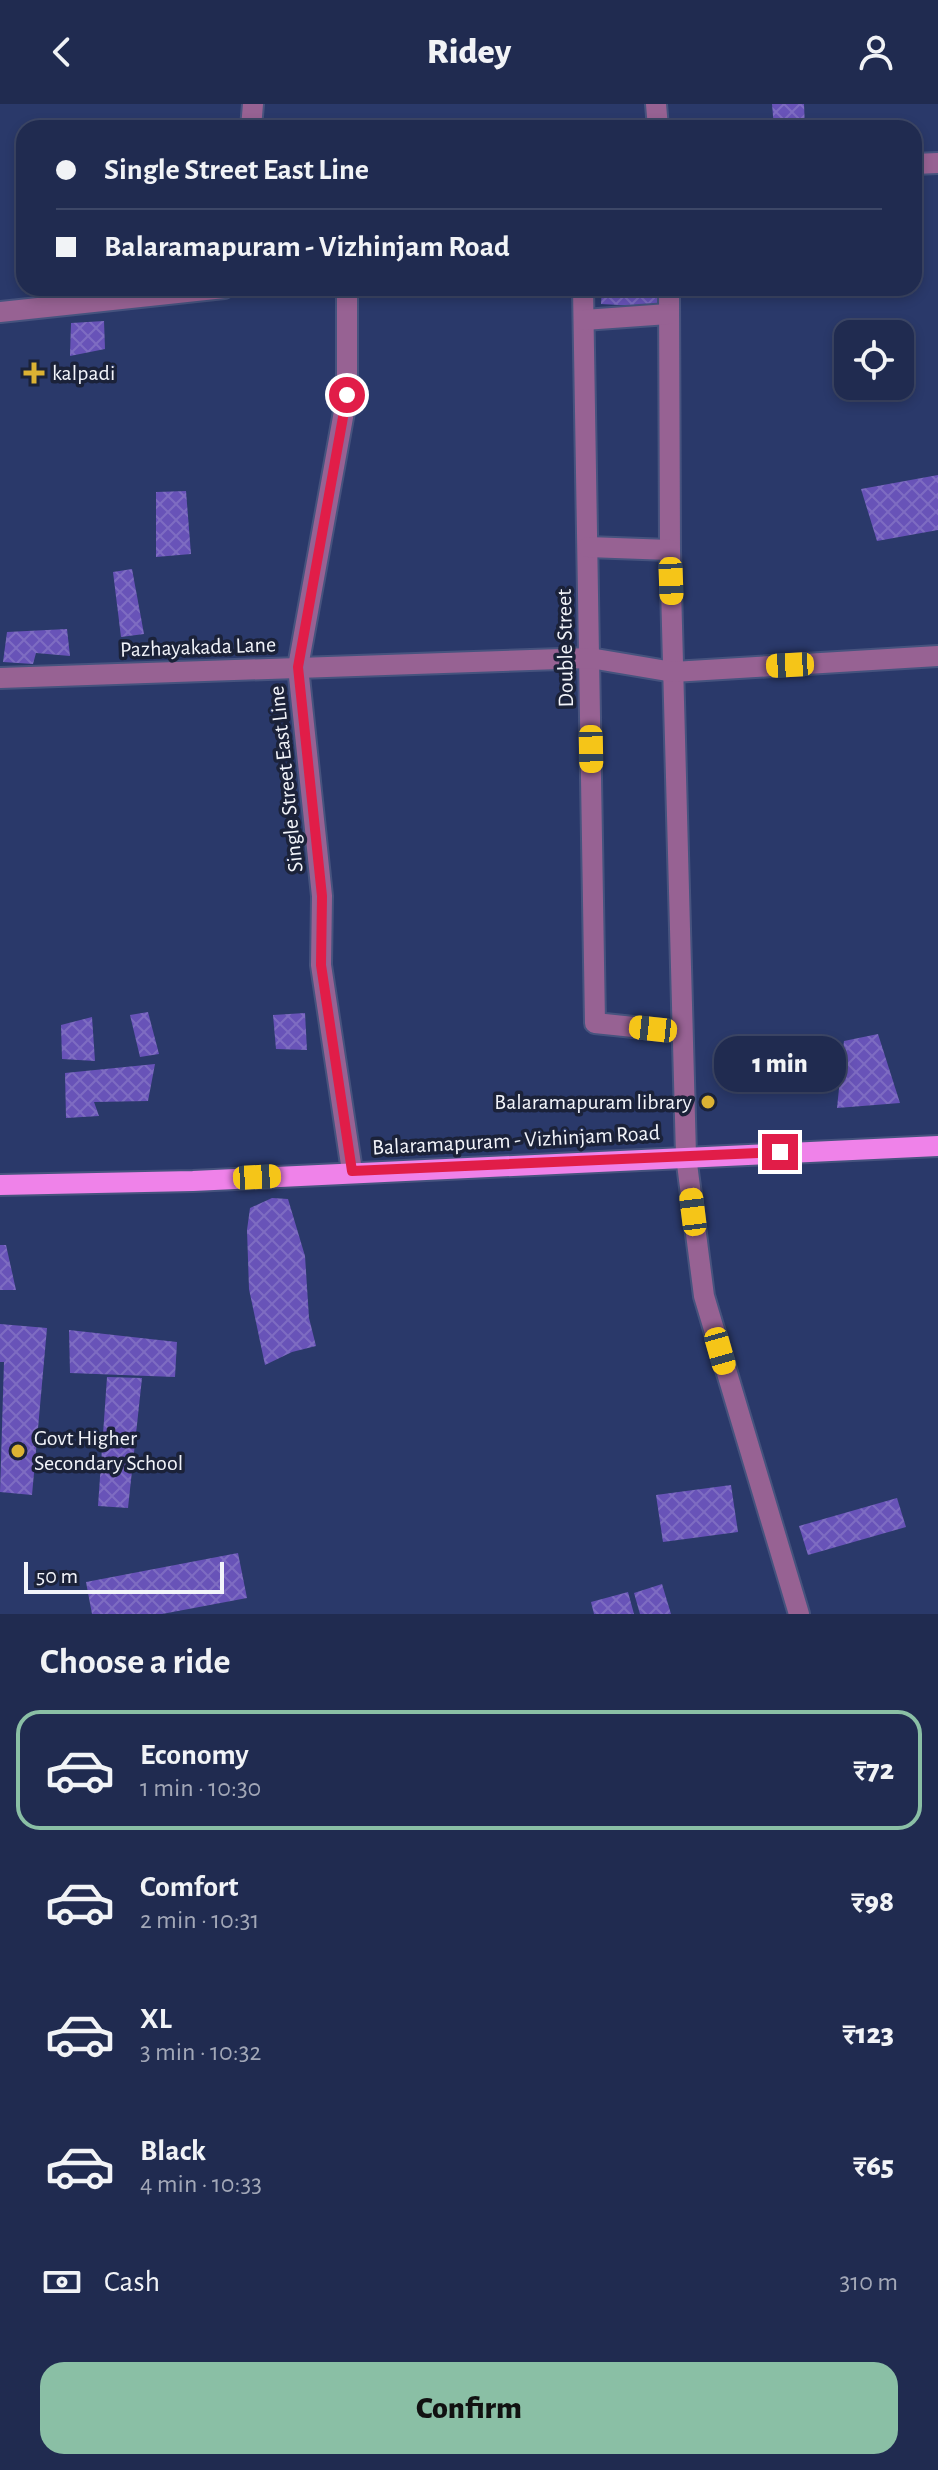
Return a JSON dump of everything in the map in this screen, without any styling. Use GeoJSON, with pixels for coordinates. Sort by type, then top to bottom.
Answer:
{"type":"FeatureCollection","features":[{"type":"Feature","properties":{"kind":"main road","name":"Balaramapuram - Vizhinjam Road"},"geometry":{"type":"LineString","coordinates":[[0,1185],[193,1181],[352,1171],[938,1146]]}},
{"type":"Feature","properties":{"kind":"street"},"geometry":{"type":"LineString","coordinates":[[0,312],[149,296]]}},
{"type":"Feature","properties":{"kind":"street","name":"Single Street East Line"},"geometry":{"type":"LineString","coordinates":[[347,296],[347,395],[298,667],[322,896],[321,965],[352,1171]]}},
{"type":"Feature","properties":{"kind":"street","name":"Double Street"},"geometry":{"type":"LineString","coordinates":[[583,296],[595,1023],[682,1032]]}},
{"type":"Feature","properties":{"kind":"street"},"geometry":{"type":"LineString","coordinates":[[669,296],[670,550],[686,1156],[704,1296],[799,1614]]}},
{"type":"Feature","properties":{"kind":"street"},"geometry":{"type":"LineString","coordinates":[[584,320],[668,314]]}},
{"type":"Feature","properties":{"kind":"street"},"geometry":{"type":"LineString","coordinates":[[588,547],[670,550]]}},
{"type":"Feature","properties":{"kind":"street","name":"Pazhayakada Lane"},"geometry":{"type":"LineString","coordinates":[[0,678],[590,658],[673,672],[938,656]]}},
{"type":"Feature","properties":{"kind":"building"},"geometry":{"type":"Polygon","coordinates":[[[772,104],[804,104],[805,120],[773,120],[772,104]]]}},
{"type":"Feature","properties":{"kind":"building"},"geometry":{"type":"Polygon","coordinates":[[[602,296],[658,296],[657,307],[601,304],[602,296]]]}},
{"type":"Feature","properties":{"kind":"building"},"geometry":{"type":"Polygon","coordinates":[[[104,321],[105,349],[70,356],[71,323],[104,321]]]}},
{"type":"Feature","properties":{"kind":"building"},"geometry":{"type":"Polygon","coordinates":[[[938,475],[938,530],[877,541],[861,489],[938,475]]]}},
{"type":"Feature","properties":{"kind":"building"},"geometry":{"type":"Polygon","coordinates":[[[186,491],[191,554],[156,557],[156,492],[186,491]]]}},
{"type":"Feature","properties":{"kind":"building"},"geometry":{"type":"Polygon","coordinates":[[[132,569],[144,634],[121,637],[113,572],[132,569]]]}},
{"type":"Feature","properties":{"kind":"building"},"geometry":{"type":"Polygon","coordinates":[[[67,629],[70,656],[36,653],[33,664],[3,662],[7,632],[67,629]]]}},
{"type":"Feature","properties":{"kind":"building"},"geometry":{"type":"Polygon","coordinates":[[[148,1012],[159,1054],[140,1057],[130,1015],[148,1012]]]}},
{"type":"Feature","properties":{"kind":"building"},"geometry":{"type":"Polygon","coordinates":[[[305,1013],[307,1050],[276,1049],[273,1015],[305,1013]]]}},
{"type":"Feature","properties":{"kind":"building"},"geometry":{"type":"Polygon","coordinates":[[[92,1017],[95,1061],[62,1059],[61,1025],[92,1017]]]}},
{"type":"Feature","properties":{"kind":"building"},"geometry":{"type":"Polygon","coordinates":[[[878,1034],[900,1103],[837,1108],[844,1041],[878,1034]]]}},
{"type":"Feature","properties":{"kind":"building"},"geometry":{"type":"Polygon","coordinates":[[[155,1064],[148,1101],[94,1102],[99,1116],[66,1118],[65,1073],[155,1064]]]}},
{"type":"Feature","properties":{"kind":"building"},"geometry":{"type":"Polygon","coordinates":[[[272,1198],[288,1199],[305,1256],[309,1318],[316,1346],[292,1352],[265,1365],[249,1289],[247,1230],[250,1208],[272,1198]]]}},
{"type":"Feature","properties":{"kind":"building"},"geometry":{"type":"Polygon","coordinates":[[[0,1245],[6,1245],[16,1290],[0,1290],[0,1245]]]}},
{"type":"Feature","properties":{"kind":"building","name":"Govt Higher Secondary School"},"geometry":{"type":"Polygon","coordinates":[[[0,1324],[47,1328],[32,1495],[0,1492],[4,1362],[0,1362],[0,1324]]]}},
{"type":"Feature","properties":{"kind":"building","name":"Govt Higher Secondary School"},"geometry":{"type":"Polygon","coordinates":[[[69,1330],[177,1342],[175,1377],[70,1373],[69,1330]]]}},
{"type":"Feature","properties":{"kind":"building","name":"Govt Higher Secondary School"},"geometry":{"type":"Polygon","coordinates":[[[107,1377],[142,1378],[128,1508],[98,1506],[107,1377]]]}},
{"type":"Feature","properties":{"kind":"building"},"geometry":{"type":"Polygon","coordinates":[[[731,1485],[738,1532],[663,1542],[656,1495],[731,1485]]]}},
{"type":"Feature","properties":{"kind":"building"},"geometry":{"type":"Polygon","coordinates":[[[897,1498],[906,1527],[808,1555],[799,1526],[897,1498]]]}},
{"type":"Feature","properties":{"kind":"building"},"geometry":{"type":"Polygon","coordinates":[[[238,1553],[247,1598],[162,1614],[92,1614],[86,1582],[238,1553]]]}},
{"type":"Feature","properties":{"kind":"building"},"geometry":{"type":"Polygon","coordinates":[[[662,1584],[671,1614],[640,1614],[634,1593],[662,1584]]]}},
{"type":"Feature","properties":{"kind":"building"},"geometry":{"type":"Polygon","coordinates":[[[628,1592],[634,1614],[594,1614],[591,1602],[628,1592]]]}},
{"type":"Feature","properties":{"kind":"place","name":"kalpadi"},"geometry":{"type":"Point","coordinates":[34,373]}},
{"type":"Feature","properties":{"kind":"place","name":"Balaramapuram library"},"geometry":{"type":"Point","coordinates":[708,1102]}},
{"type":"Feature","properties":{"kind":"place","name":"Govt Higher Secondary School"},"geometry":{"type":"Point","coordinates":[18,1451]}},
{"type":"Feature","properties":{"kind":"route"},"geometry":{"type":"LineString","coordinates":[[347,395],[298,667],[322,896],[321,965],[352,1171],[780,1152]]}}]}
